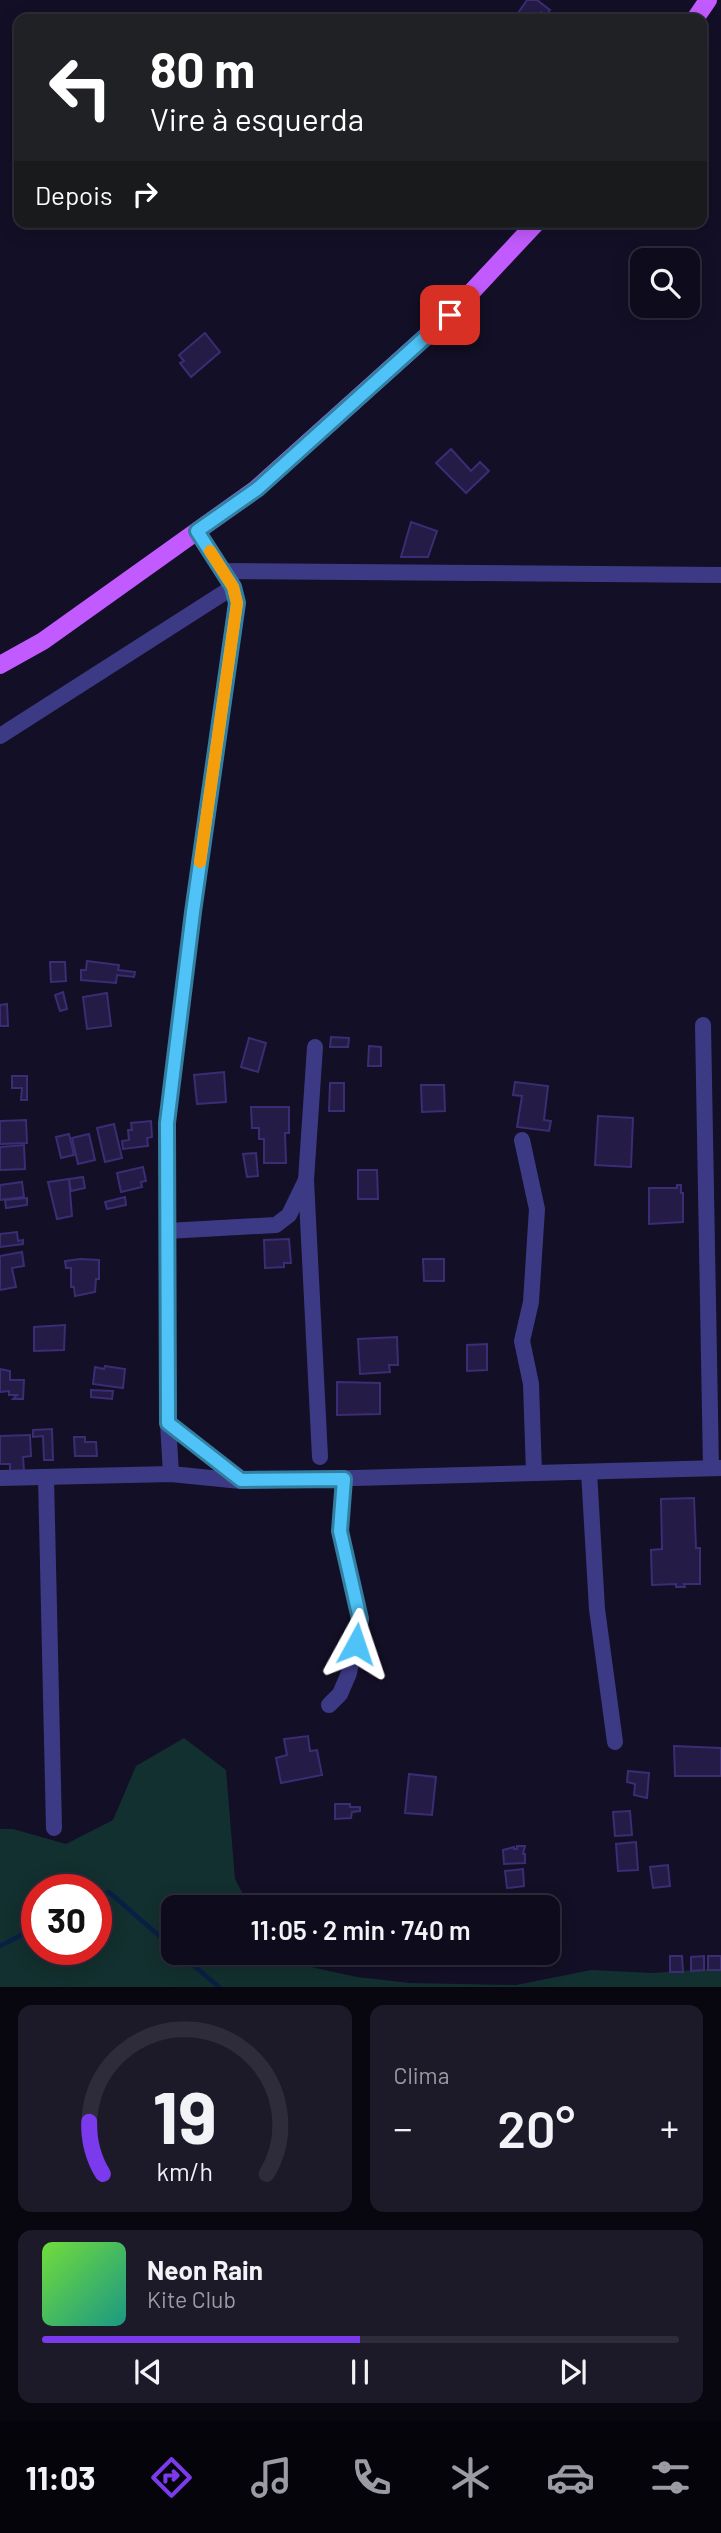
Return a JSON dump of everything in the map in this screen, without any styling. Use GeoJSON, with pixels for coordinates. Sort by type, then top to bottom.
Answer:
{"type":"FeatureCollection","features":[{"type":"Feature","properties":{"kind":"main road"},"geometry":{"type":"LineString","coordinates":[[0,665],[43,641],[257,489],[450,315],[531,228]]}},
{"type":"Feature","properties":{"kind":"street"},"geometry":{"type":"LineString","coordinates":[[171,1474],[168,1423],[167,1123],[193,912],[237,603],[233,587],[197,531]]}},
{"type":"Feature","properties":{"kind":"street"},"geometry":{"type":"LineString","coordinates":[[222,571],[721,575]]}},
{"type":"Feature","properties":{"kind":"street"},"geometry":{"type":"LineString","coordinates":[[0,736],[233,587]]}},
{"type":"Feature","properties":{"kind":"street"},"geometry":{"type":"LineString","coordinates":[[0,1478],[171,1474],[241,1480],[344,1479],[716,1468],[703,1025]]}},
{"type":"Feature","properties":{"kind":"street"},"geometry":{"type":"LineString","coordinates":[[315,1047],[306,1180],[320,1457]]}},
{"type":"Feature","properties":{"kind":"street"},"geometry":{"type":"LineString","coordinates":[[522,1140],[537,1209],[531,1302],[522,1341],[531,1384],[534,1473]]}},
{"type":"Feature","properties":{"kind":"street"},"geometry":{"type":"LineString","coordinates":[[167,1231],[276,1226],[289,1215],[306,1180]]}},
{"type":"Feature","properties":{"kind":"street"},"geometry":{"type":"LineString","coordinates":[[168,1423],[241,1480]]}},
{"type":"Feature","properties":{"kind":"street"},"geometry":{"type":"LineString","coordinates":[[589,1472],[597,1609],[615,1742]]}},
{"type":"Feature","properties":{"kind":"street"},"geometry":{"type":"LineString","coordinates":[[46,1477],[54,1828]]}},
{"type":"Feature","properties":{"kind":"street"},"geometry":{"type":"LineString","coordinates":[[329,1705],[340,1694],[349,1673],[360,1619],[340,1531],[344,1479]]}},
{"type":"Feature","properties":{"kind":"green space"},"geometry":{"type":"Polygon","coordinates":[[[184,1738],[226,1770],[235,1879],[244,1895],[161,1895],[161,1965],[302,1965],[357,1977],[410,1983],[516,1985],[591,1970],[653,1973],[721,1968],[721,1987],[0,1987],[0,1829],[13,1829],[66,1844],[113,1820],[136,1766],[184,1738]]]}},
{"type":"Feature","properties":{"kind":"building"},"geometry":{"type":"Polygon","coordinates":[[[527,0],[537,0],[550,10],[547,14],[517,14],[527,0]]]}},
{"type":"Feature","properties":{"kind":"building"},"geometry":{"type":"Polygon","coordinates":[[[205,333],[220,352],[191,377],[180,363],[184,361],[179,355],[205,333]]]}},
{"type":"Feature","properties":{"kind":"building"},"geometry":{"type":"Polygon","coordinates":[[[451,449],[471,471],[480,462],[489,471],[466,493],[436,463],[451,449]]]}},
{"type":"Feature","properties":{"kind":"building"},"geometry":{"type":"Polygon","coordinates":[[[411,522],[437,531],[428,557],[401,557],[411,522]]]}},
{"type":"Feature","properties":{"kind":"building"},"geometry":{"type":"Polygon","coordinates":[[[87,961],[119,965],[118,970],[135,972],[134,977],[117,975],[116,983],[81,980],[81,970],[86,970],[87,961]]]}},
{"type":"Feature","properties":{"kind":"building"},"geometry":{"type":"Polygon","coordinates":[[[50,962],[65,962],[66,981],[51,982],[50,962]]]}},
{"type":"Feature","properties":{"kind":"building"},"geometry":{"type":"Polygon","coordinates":[[[63,992],[67,1009],[60,1011],[55,995],[63,992]]]}},
{"type":"Feature","properties":{"kind":"building"},"geometry":{"type":"Polygon","coordinates":[[[107,993],[111,1026],[87,1029],[83,997],[107,993]]]}},
{"type":"Feature","properties":{"kind":"building"},"geometry":{"type":"Polygon","coordinates":[[[7,1004],[8,1026],[0,1026],[0,1005],[7,1004]]]}},
{"type":"Feature","properties":{"kind":"building"},"geometry":{"type":"Polygon","coordinates":[[[331,1037],[349,1038],[348,1047],[330,1047],[331,1037]]]}},
{"type":"Feature","properties":{"kind":"building"},"geometry":{"type":"Polygon","coordinates":[[[249,1038],[266,1043],[258,1072],[241,1067],[249,1038]]]}},
{"type":"Feature","properties":{"kind":"building"},"geometry":{"type":"Polygon","coordinates":[[[369,1046],[381,1047],[381,1066],[368,1066],[369,1046]]]}},
{"type":"Feature","properties":{"kind":"building"},"geometry":{"type":"Polygon","coordinates":[[[224,1072],[226,1102],[197,1104],[194,1075],[224,1072]]]}},
{"type":"Feature","properties":{"kind":"building"},"geometry":{"type":"Polygon","coordinates":[[[12,1076],[27,1076],[27,1100],[21,1100],[22,1088],[12,1088],[12,1076]]]}},
{"type":"Feature","properties":{"kind":"building"},"geometry":{"type":"Polygon","coordinates":[[[515,1082],[548,1086],[544,1120],[551,1121],[549,1131],[517,1127],[522,1096],[513,1095],[515,1082]]]}},
{"type":"Feature","properties":{"kind":"building"},"geometry":{"type":"Polygon","coordinates":[[[330,1083],[344,1083],[344,1111],[329,1111],[330,1083]]]}},
{"type":"Feature","properties":{"kind":"building"},"geometry":{"type":"Polygon","coordinates":[[[421,1085],[444,1085],[445,1111],[422,1112],[421,1085]]]}},
{"type":"Feature","properties":{"kind":"building"},"geometry":{"type":"Polygon","coordinates":[[[251,1107],[289,1107],[289,1133],[285,1133],[286,1163],[264,1163],[264,1139],[259,1139],[259,1128],[252,1128],[251,1107]]]}},
{"type":"Feature","properties":{"kind":"building"},"geometry":{"type":"Polygon","coordinates":[[[598,1116],[633,1118],[631,1167],[595,1165],[598,1116]]]}},
{"type":"Feature","properties":{"kind":"building"},"geometry":{"type":"Polygon","coordinates":[[[26,1120],[27,1143],[0,1144],[0,1121],[26,1120]]]}},
{"type":"Feature","properties":{"kind":"building"},"geometry":{"type":"Polygon","coordinates":[[[151,1121],[152,1137],[147,1138],[148,1146],[123,1149],[122,1141],[129,1140],[128,1130],[132,1130],[131,1123],[151,1121]]]}},
{"type":"Feature","properties":{"kind":"building"},"geometry":{"type":"Polygon","coordinates":[[[114,1124],[122,1158],[105,1162],[97,1128],[114,1124]]]}},
{"type":"Feature","properties":{"kind":"building"},"geometry":{"type":"Polygon","coordinates":[[[69,1134],[74,1155],[61,1158],[56,1137],[69,1134]]]}},
{"type":"Feature","properties":{"kind":"building"},"geometry":{"type":"Polygon","coordinates":[[[89,1134],[95,1160],[78,1164],[72,1138],[89,1134]]]}},
{"type":"Feature","properties":{"kind":"building"},"geometry":{"type":"Polygon","coordinates":[[[24,1145],[25,1169],[0,1170],[0,1147],[24,1145]]]}},
{"type":"Feature","properties":{"kind":"building"},"geometry":{"type":"Polygon","coordinates":[[[256,1153],[258,1176],[247,1177],[243,1154],[256,1153]]]}},
{"type":"Feature","properties":{"kind":"building"},"geometry":{"type":"Polygon","coordinates":[[[143,1167],[146,1181],[141,1182],[142,1187],[121,1192],[117,1173],[143,1167]]]}},
{"type":"Feature","properties":{"kind":"building"},"geometry":{"type":"Polygon","coordinates":[[[358,1170],[377,1170],[378,1199],[358,1199],[358,1170]]]}},
{"type":"Feature","properties":{"kind":"building"},"geometry":{"type":"Polygon","coordinates":[[[83,1177],[85,1188],[71,1191],[69,1179],[83,1177]]]}},
{"type":"Feature","properties":{"kind":"building"},"geometry":{"type":"Polygon","coordinates":[[[69,1179],[72,1216],[57,1219],[48,1182],[69,1179]]]}},
{"type":"Feature","properties":{"kind":"building"},"geometry":{"type":"Polygon","coordinates":[[[22,1182],[24,1197],[0,1200],[0,1185],[22,1182]]]}},
{"type":"Feature","properties":{"kind":"building"},"geometry":{"type":"Polygon","coordinates":[[[677,1185],[681,1185],[683,1193],[683,1222],[649,1224],[649,1188],[677,1188],[677,1185]]]}},
{"type":"Feature","properties":{"kind":"building"},"geometry":{"type":"Polygon","coordinates":[[[125,1197],[126,1205],[107,1209],[105,1202],[125,1197]]]}},
{"type":"Feature","properties":{"kind":"building"},"geometry":{"type":"Polygon","coordinates":[[[27,1198],[27,1205],[6,1208],[5,1200],[27,1198]]]}},
{"type":"Feature","properties":{"kind":"building"},"geometry":{"type":"Polygon","coordinates":[[[17,1232],[18,1241],[23,1240],[23,1244],[0,1247],[0,1234],[17,1232]]]}},
{"type":"Feature","properties":{"kind":"building"},"geometry":{"type":"Polygon","coordinates":[[[289,1239],[291,1263],[284,1263],[284,1267],[265,1268],[264,1240],[289,1239]]]}},
{"type":"Feature","properties":{"kind":"building"},"geometry":{"type":"Polygon","coordinates":[[[22,1252],[24,1266],[12,1268],[16,1287],[0,1290],[0,1256],[22,1252]]]}},
{"type":"Feature","properties":{"kind":"building"},"geometry":{"type":"Polygon","coordinates":[[[423,1259],[444,1259],[444,1281],[424,1281],[423,1259]]]}},
{"type":"Feature","properties":{"kind":"building"},"geometry":{"type":"Polygon","coordinates":[[[99,1260],[99,1279],[96,1279],[95,1292],[75,1296],[74,1287],[71,1287],[71,1268],[66,1268],[65,1261],[99,1260]]]}},
{"type":"Feature","properties":{"kind":"building"},"geometry":{"type":"Polygon","coordinates":[[[65,1325],[64,1350],[34,1351],[34,1327],[65,1325]]]}},
{"type":"Feature","properties":{"kind":"building"},"geometry":{"type":"Polygon","coordinates":[[[397,1337],[398,1365],[389,1365],[390,1372],[360,1374],[358,1339],[397,1337]]]}},
{"type":"Feature","properties":{"kind":"building"},"geometry":{"type":"Polygon","coordinates":[[[487,1344],[487,1370],[467,1371],[467,1345],[487,1344]]]}},
{"type":"Feature","properties":{"kind":"building"},"geometry":{"type":"Polygon","coordinates":[[[105,1366],[125,1369],[123,1388],[93,1384],[95,1367],[104,1369],[105,1366]]]}},
{"type":"Feature","properties":{"kind":"building"},"geometry":{"type":"Polygon","coordinates":[[[0,1369],[10,1371],[10,1380],[24,1380],[23,1399],[13,1399],[17,1395],[9,1395],[9,1391],[0,1392],[0,1369]]]}},
{"type":"Feature","properties":{"kind":"building"},"geometry":{"type":"Polygon","coordinates":[[[337,1382],[380,1383],[380,1414],[337,1415],[337,1382]]]}},
{"type":"Feature","properties":{"kind":"building"},"geometry":{"type":"Polygon","coordinates":[[[91,1390],[113,1391],[112,1399],[91,1397],[91,1390]]]}},
{"type":"Feature","properties":{"kind":"building"},"geometry":{"type":"Polygon","coordinates":[[[52,1429],[53,1460],[44,1460],[43,1436],[33,1437],[33,1430],[52,1429]]]}},
{"type":"Feature","properties":{"kind":"building"},"geometry":{"type":"Polygon","coordinates":[[[30,1435],[31,1456],[23,1457],[24,1471],[10,1472],[10,1464],[0,1464],[0,1436],[30,1435]]]}},
{"type":"Feature","properties":{"kind":"building"},"geometry":{"type":"Polygon","coordinates":[[[74,1437],[85,1437],[85,1442],[96,1442],[97,1456],[75,1456],[74,1437]]]}},
{"type":"Feature","properties":{"kind":"building"},"geometry":{"type":"Polygon","coordinates":[[[694,1498],[696,1548],[700,1548],[700,1584],[684,1584],[685,1587],[676,1587],[676,1584],[652,1585],[651,1550],[662,1549],[661,1499],[694,1498]]]}},
{"type":"Feature","properties":{"kind":"building"},"geometry":{"type":"Polygon","coordinates":[[[308,1736],[310,1751],[317,1750],[322,1775],[281,1783],[276,1758],[287,1755],[284,1739],[308,1736]]]}},
{"type":"Feature","properties":{"kind":"building"},"geometry":{"type":"Polygon","coordinates":[[[674,1746],[721,1748],[721,1776],[675,1776],[674,1746]]]}},
{"type":"Feature","properties":{"kind":"building"},"geometry":{"type":"Polygon","coordinates":[[[628,1771],[649,1773],[647,1798],[634,1795],[635,1784],[627,1782],[628,1771]]]}},
{"type":"Feature","properties":{"kind":"building"},"geometry":{"type":"Polygon","coordinates":[[[409,1774],[436,1777],[432,1815],[405,1813],[409,1774]]]}},
{"type":"Feature","properties":{"kind":"building"},"geometry":{"type":"Polygon","coordinates":[[[335,1804],[350,1804],[350,1807],[360,1807],[360,1811],[352,1812],[351,1818],[335,1819],[335,1804]]]}},
{"type":"Feature","properties":{"kind":"building"},"geometry":{"type":"Polygon","coordinates":[[[630,1811],[632,1835],[615,1836],[613,1812],[630,1811]]]}},
{"type":"Feature","properties":{"kind":"building"},"geometry":{"type":"Polygon","coordinates":[[[636,1842],[638,1870],[618,1871],[616,1844],[636,1842]]]}},
{"type":"Feature","properties":{"kind":"building"},"geometry":{"type":"Polygon","coordinates":[[[517,1846],[525,1846],[525,1863],[504,1864],[503,1850],[514,1847],[517,1849],[517,1846]]]}},
{"type":"Feature","properties":{"kind":"building"},"geometry":{"type":"Polygon","coordinates":[[[668,1865],[670,1886],[653,1888],[650,1867],[668,1865]]]}},
{"type":"Feature","properties":{"kind":"building"},"geometry":{"type":"Polygon","coordinates":[[[523,1869],[524,1886],[507,1888],[505,1871],[523,1869]]]}},
{"type":"Feature","properties":{"kind":"building"},"geometry":{"type":"Polygon","coordinates":[[[670,1956],[682,1956],[683,1972],[670,1972],[670,1956]]]}},
{"type":"Feature","properties":{"kind":"building"},"geometry":{"type":"Polygon","coordinates":[[[704,1956],[704,1970],[691,1971],[691,1957],[704,1956]]]}},
{"type":"Feature","properties":{"kind":"building"},"geometry":{"type":"Polygon","coordinates":[[[708,1956],[721,1956],[721,1970],[708,1970],[708,1956]]]}},
{"type":"Feature","properties":{"kind":"waterway"},"geometry":{"type":"LineString","coordinates":[[112,1895],[161,1938]]}},
{"type":"Feature","properties":{"kind":"waterway"},"geometry":{"type":"LineString","coordinates":[[0,1946],[21,1935]]}},
{"type":"Feature","properties":{"kind":"waterway"},"geometry":{"type":"LineString","coordinates":[[193,1965],[219,1987]]}},
{"type":"Feature","properties":{"kind":"slow traffic"},"geometry":{"type":"LineString","coordinates":[[200,862],[237,603],[233,587],[210,551]]}},
{"type":"Feature","properties":{"kind":"route"},"geometry":{"type":"LineString","coordinates":[[356,1644],[360,1619],[340,1531],[344,1479],[241,1480],[168,1423],[167,1123],[193,912],[237,603],[233,587],[197,531],[257,489],[450,315]]}}]}
